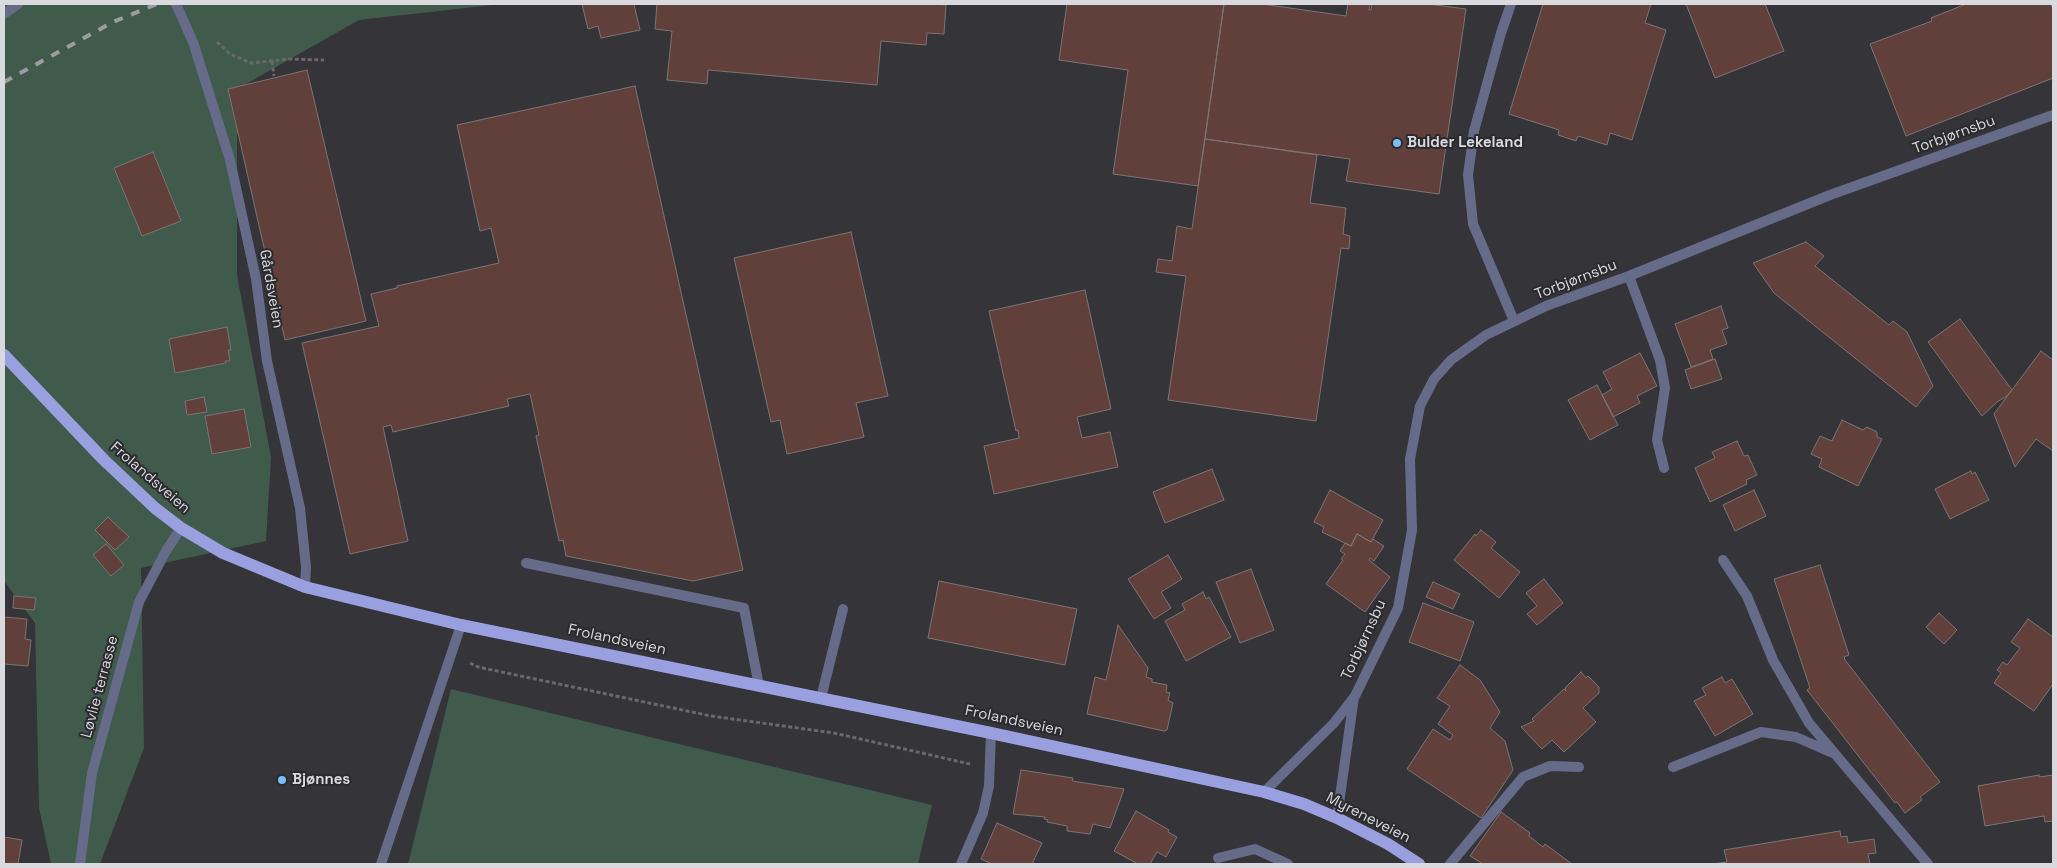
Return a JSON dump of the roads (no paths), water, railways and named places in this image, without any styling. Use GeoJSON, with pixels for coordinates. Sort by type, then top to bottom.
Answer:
{"type":"FeatureCollection","features":[{"type":"Feature","properties":{"kind":"main road","name":"Frolandsveien"},"geometry":{"type":"LineString","coordinates":[[4,355],[104,460],[154,508],[181,528],[223,553],[305,586],[461,625],[991,732],[1264,792],[1301,803]]}},
{"type":"Feature","properties":{"kind":"main road","name":"Myreneveien"},"geometry":{"type":"LineString","coordinates":[[1301,803],[1337,818],[1388,844],[1419,864]]}},
{"type":"Feature","properties":{"kind":"street"},"geometry":{"type":"LineString","coordinates":[[4,14],[18,4]]}},
{"type":"Feature","properties":{"kind":"street","name":"Gårdsveien"},"geometry":{"type":"LineString","coordinates":[[176,4],[193,42],[230,160],[254,270],[267,361],[300,508],[306,567],[305,586]]}},
{"type":"Feature","properties":{"kind":"street"},"geometry":{"type":"LineString","coordinates":[[1511,4],[1474,131],[1468,175],[1473,224],[1514,321]]}},
{"type":"Feature","properties":{"kind":"street","name":"Torbjørnsbu"},"geometry":{"type":"LineString","coordinates":[[1264,792],[1334,723],[1354,696],[1398,608],[1412,530],[1410,459],[1420,406],[1434,379],[1451,360],[1486,334],[1546,306],[1629,276],[1830,195],[2053,114]]}},
{"type":"Feature","properties":{"kind":"street"},"geometry":{"type":"LineString","coordinates":[[1629,276],[1660,360],[1665,388],[1657,440],[1664,468]]}},
{"type":"Feature","properties":{"kind":"street","name":"Løvlie terrasse"},"geometry":{"type":"LineString","coordinates":[[80,864],[92,773],[139,602],[166,551],[181,528]]}},
{"type":"Feature","properties":{"kind":"street"},"geometry":{"type":"LineString","coordinates":[[1723,560],[1747,596],[1774,660],[1809,723],[1928,864]]}},
{"type":"Feature","properties":{"kind":"street"},"geometry":{"type":"LineString","coordinates":[[526,563],[744,608],[759,686]]}},
{"type":"Feature","properties":{"kind":"street"},"geometry":{"type":"LineString","coordinates":[[820,698],[843,609]]}},
{"type":"Feature","properties":{"kind":"street"},"geometry":{"type":"LineString","coordinates":[[381,864],[461,625]]}},
{"type":"Feature","properties":{"kind":"street","name":"Torbjørnsbu"},"geometry":{"type":"LineString","coordinates":[[1337,818],[1354,696]]}},
{"type":"Feature","properties":{"kind":"street"},"geometry":{"type":"LineString","coordinates":[[961,864],[983,813],[990,786],[991,732]]}},
{"type":"Feature","properties":{"kind":"street"},"geometry":{"type":"LineString","coordinates":[[1673,767],[1761,732],[1796,737],[1836,754]]}},
{"type":"Feature","properties":{"kind":"street"},"geometry":{"type":"LineString","coordinates":[[1450,864],[1522,777],[1550,766],[1579,766]]}},
{"type":"Feature","properties":{"kind":"street"},"geometry":{"type":"LineString","coordinates":[[1218,858],[1255,849],[1288,864]]}},
{"type":"Feature","properties":{"kind":"railway"},"geometry":{"type":"LineString","coordinates":[[4,82],[113,22],[157,4]]}},
{"type":"Feature","properties":{"kind":"place","name":"Bulder Lekeland"},"geometry":{"type":"Point","coordinates":[1397,143]}},
{"type":"Feature","properties":{"kind":"place","name":"Bjønnes"},"geometry":{"type":"Point","coordinates":[282,780]}}]}
